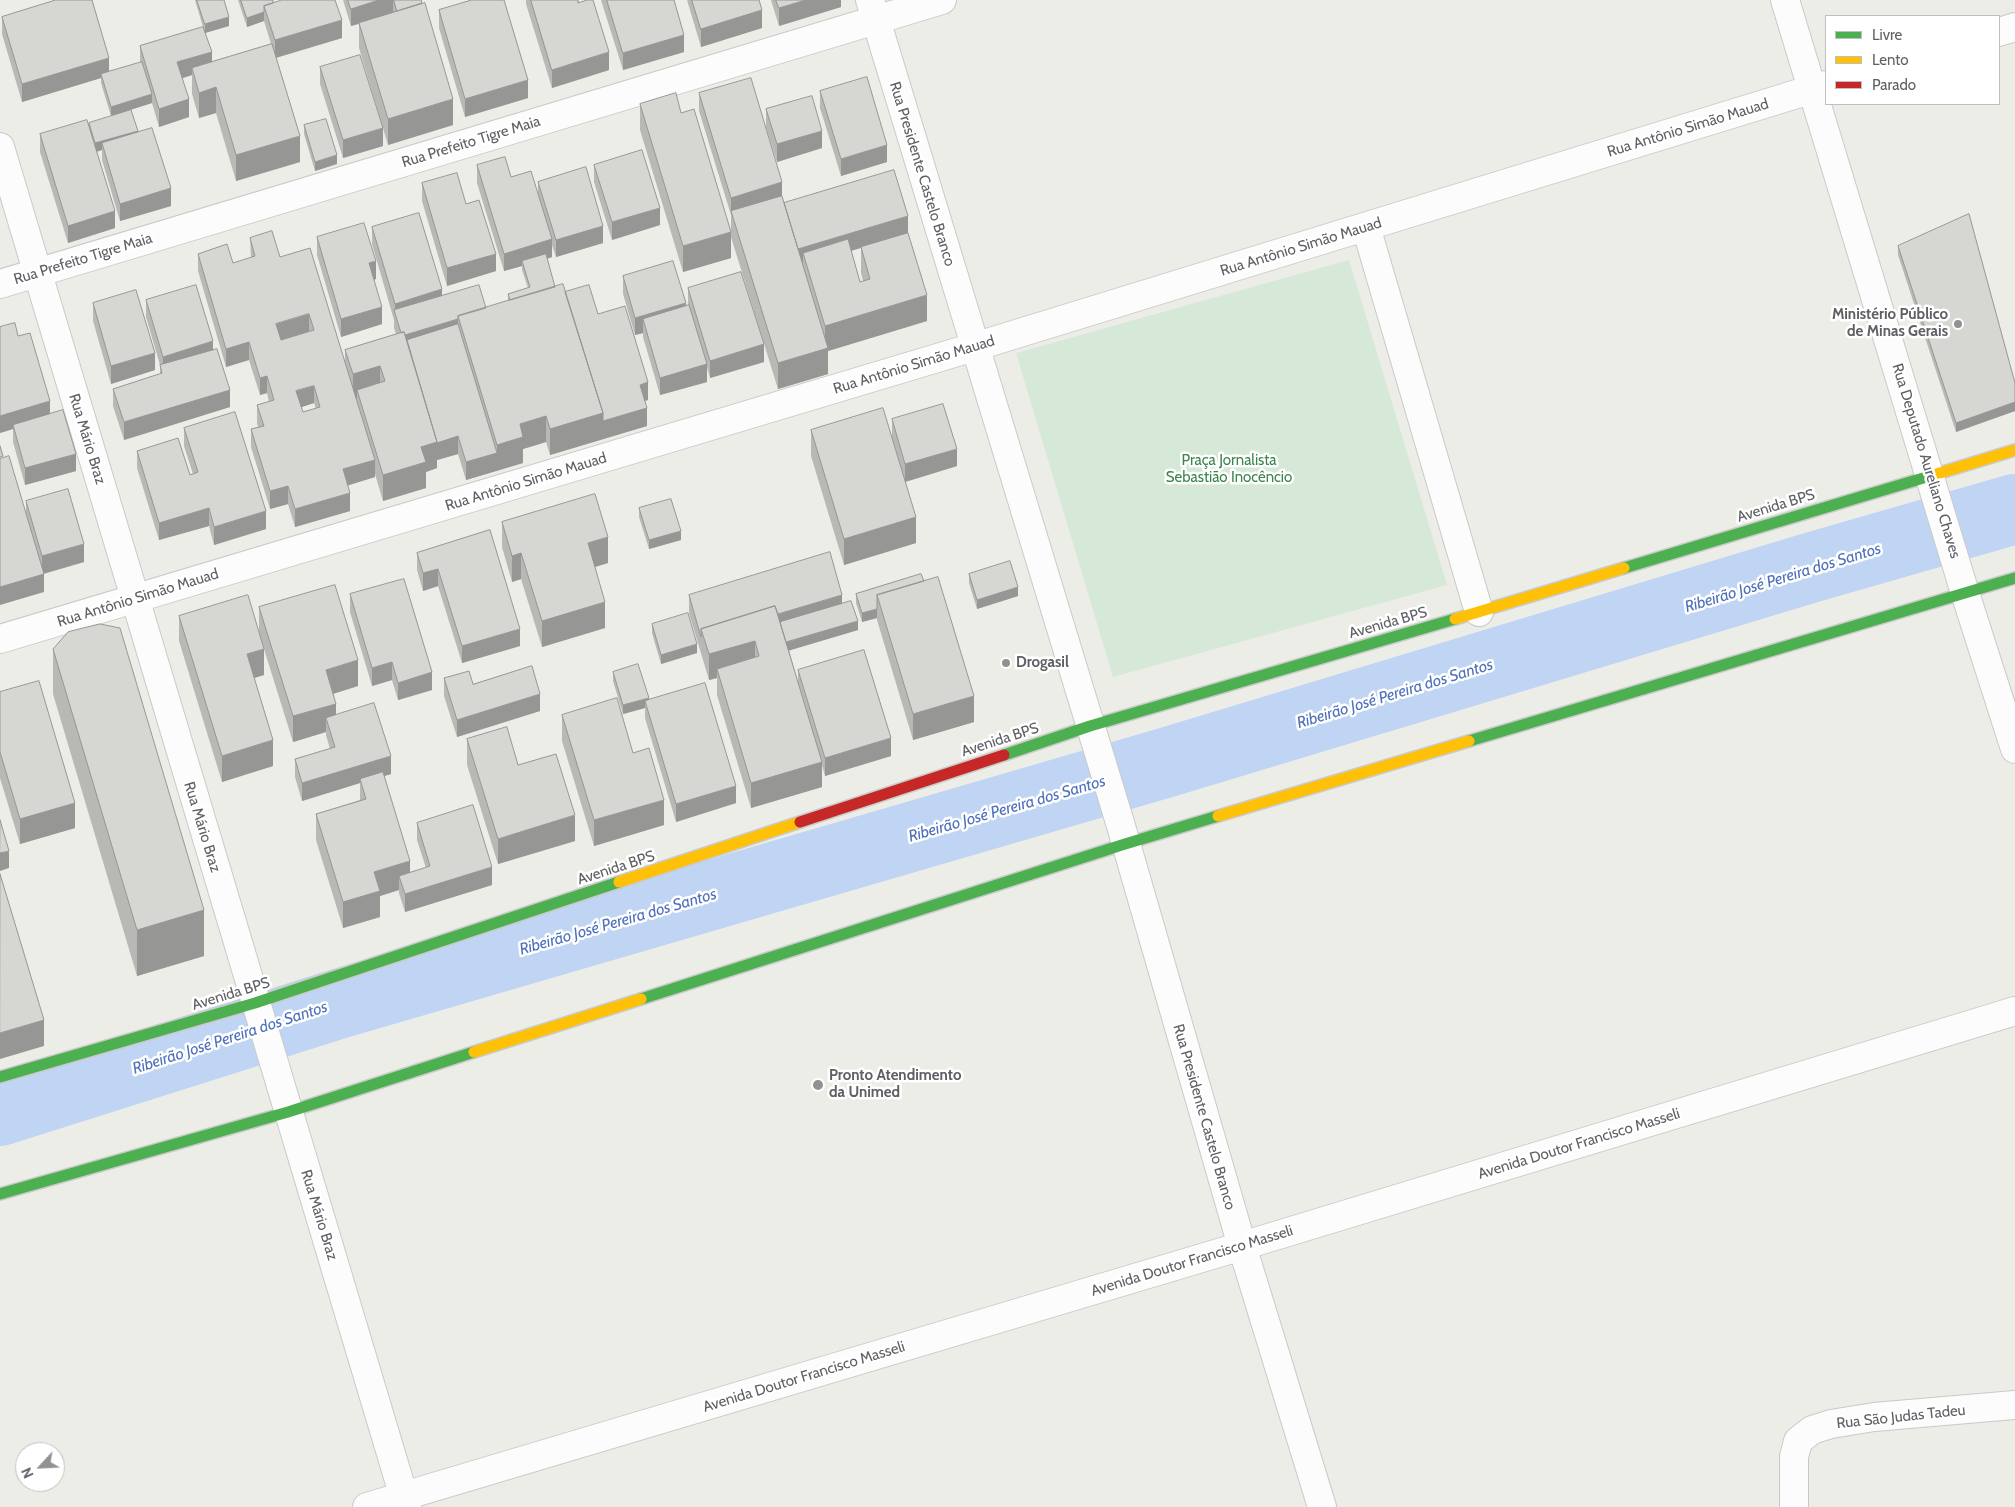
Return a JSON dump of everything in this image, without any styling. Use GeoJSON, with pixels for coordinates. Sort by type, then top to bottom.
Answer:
{"type":"FeatureCollection","features":[{"type":"Feature","properties":{"kind":"main road","name":"Avenida BPS"},"geometry":{"type":"LineString","coordinates":[[0,1077],[258,1014],[1093,735],[1480,612],[1934,486],[2015,450]]}},
{"type":"Feature","properties":{"kind":"main road"},"geometry":{"type":"LineString","coordinates":[[0,1194],[285,1101],[1123,835],[1962,582],[2015,578]]}},
{"type":"Feature","properties":{"kind":"street","name":"Rua Prefeito Tigre Maia"},"geometry":{"type":"LineString","coordinates":[[0,284],[873,10],[942,0]]}},
{"type":"Feature","properties":{"kind":"street","name":"Rua Deputado Aureliano Chaves"},"geometry":{"type":"LineString","coordinates":[[1786,0],[1820,88],[1962,582],[2015,749]]}},
{"type":"Feature","properties":{"kind":"street","name":"Rua Presidente Castelo Branco"},"geometry":{"type":"LineString","coordinates":[[873,10],[974,348]]}},
{"type":"Feature","properties":{"kind":"street"},"geometry":{"type":"LineString","coordinates":[[2000,32],[2015,27]]}},
{"type":"Feature","properties":{"kind":"street","name":"Rua Antônio Simão Mauad"},"geometry":{"type":"LineString","coordinates":[[0,639],[974,348],[1820,88]]}},
{"type":"Feature","properties":{"kind":"street","name":"Rua Mário Braz"},"geometry":{"type":"LineString","coordinates":[[0,147],[405,1502]]}},
{"type":"Feature","properties":{"kind":"street"},"geometry":{"type":"LineString","coordinates":[[1366,227],[1480,612]]}},
{"type":"Feature","properties":{"kind":"street"},"geometry":{"type":"LineString","coordinates":[[974,348],[1093,735]]}},
{"type":"Feature","properties":{"kind":"street","name":"Rua Presidente Castelo Branco"},"geometry":{"type":"LineString","coordinates":[[1093,735],[1242,1246],[1322,1507]]}},
{"type":"Feature","properties":{"kind":"street","name":"Avenida Doutor Francisco Masseli"},"geometry":{"type":"LineString","coordinates":[[367,1507],[405,1502],[2015,1011]]}},
{"type":"Feature","properties":{"kind":"street","name":"Rua São Judas Tadeu"},"geometry":{"type":"LineString","coordinates":[[1794,1507],[1794,1457],[1798,1441],[1812,1430],[1830,1424],[1874,1417],[2015,1405]]}},
{"type":"Feature","properties":{"kind":"green space","name":"Praça Jornalista Sebastião Inocêncio"},"geometry":{"type":"Polygon","coordinates":[[[1349,260],[1447,585],[1113,677],[1016,353],[1349,260]]]}},
{"type":"Feature","properties":{"kind":"building"},"geometry":{"type":"Polygon","coordinates":[[[56,0],[92,0],[109,58],[22,84],[2,17],[56,0]]]}},
{"type":"Feature","properties":{"kind":"building"},"geometry":{"type":"Polygon","coordinates":[[[197,0],[224,0],[229,17],[205,24],[197,0]]]}},
{"type":"Feature","properties":{"kind":"building"},"geometry":{"type":"Polygon","coordinates":[[[241,0],[273,0],[273,3],[264,6],[264,12],[247,18],[241,0]]]}},
{"type":"Feature","properties":{"kind":"building"},"geometry":{"type":"Polygon","coordinates":[[[282,0],[335,0],[342,20],[275,40],[264,6],[282,0]]]}},
{"type":"Feature","properties":{"kind":"building"},"geometry":{"type":"Polygon","coordinates":[[[348,0],[379,0],[351,9],[348,0]]]}},
{"type":"Feature","properties":{"kind":"building"},"geometry":{"type":"Polygon","coordinates":[[[394,0],[421,0],[422,3],[397,11],[394,0]]]}},
{"type":"Feature","properties":{"kind":"building"},"geometry":{"type":"Polygon","coordinates":[[[472,0],[504,0],[528,80],[465,99],[439,10],[472,0]]]}},
{"type":"Feature","properties":{"kind":"building"},"geometry":{"type":"Polygon","coordinates":[[[531,0],[578,0],[578,3],[593,0],[609,52],[552,70],[531,0]]]}},
{"type":"Feature","properties":{"kind":"building"},"geometry":{"type":"Polygon","coordinates":[[[607,0],[674,0],[684,35],[623,53],[607,0]]]}},
{"type":"Feature","properties":{"kind":"building"},"geometry":{"type":"Polygon","coordinates":[[[692,0],[759,0],[762,10],[701,29],[692,0]]]}},
{"type":"Feature","properties":{"kind":"building"},"geometry":{"type":"Polygon","coordinates":[[[776,0],[806,0],[779,8],[776,0]]]}},
{"type":"Feature","properties":{"kind":"building"},"geometry":{"type":"Polygon","coordinates":[[[425,3],[453,99],[388,119],[359,23],[425,3]]]}},
{"type":"Feature","properties":{"kind":"building"},"geometry":{"type":"Polygon","coordinates":[[[203,27],[212,52],[177,62],[189,99],[159,109],[140,46],[203,27]]]}},
{"type":"Feature","properties":{"kind":"building"},"geometry":{"type":"Polygon","coordinates":[[[272,44],[300,136],[236,155],[216,87],[199,93],[192,68],[272,44]]]}},
{"type":"Feature","properties":{"kind":"building"},"geometry":{"type":"Polygon","coordinates":[[[360,55],[383,128],[343,140],[320,67],[360,55]]]}},
{"type":"Feature","properties":{"kind":"building"},"geometry":{"type":"Polygon","coordinates":[[[142,62],[152,94],[111,107],[101,74],[142,62]]]}},
{"type":"Feature","properties":{"kind":"building"},"geometry":{"type":"Polygon","coordinates":[[[867,77],[887,145],[841,159],[820,91],[867,77]]]}},
{"type":"Feature","properties":{"kind":"building"},"geometry":{"type":"Polygon","coordinates":[[[751,78],[782,182],[731,198],[699,93],[751,78]]]}},
{"type":"Feature","properties":{"kind":"building"},"geometry":{"type":"Polygon","coordinates":[[[676,93],[681,113],[694,109],[731,232],[683,246],[640,104],[676,93]]]}},
{"type":"Feature","properties":{"kind":"building"},"geometry":{"type":"Polygon","coordinates":[[[812,96],[822,131],[777,144],[766,109],[812,96]]]}},
{"type":"Feature","properties":{"kind":"building"},"geometry":{"type":"Polygon","coordinates":[[[131,110],[138,131],[95,143],[89,123],[131,110]]]}},
{"type":"Feature","properties":{"kind":"building"},"geometry":{"type":"Polygon","coordinates":[[[326,119],[337,155],[315,162],[304,125],[326,119]]]}},
{"type":"Feature","properties":{"kind":"building"},"geometry":{"type":"Polygon","coordinates":[[[87,120],[115,211],[68,226],[40,134],[87,120]]]}},
{"type":"Feature","properties":{"kind":"building"},"geometry":{"type":"Polygon","coordinates":[[[152,128],[171,188],[120,204],[102,143],[152,128]]]}},
{"type":"Feature","properties":{"kind":"building"},"geometry":{"type":"Polygon","coordinates":[[[642,150],[660,208],[612,222],[594,165],[642,150]]]}},
{"type":"Feature","properties":{"kind":"building"},"geometry":{"type":"Polygon","coordinates":[[[505,157],[511,177],[531,171],[552,239],[504,254],[477,165],[505,157]]]}},
{"type":"Feature","properties":{"kind":"building"},"geometry":{"type":"Polygon","coordinates":[[[586,167],[603,226],[556,240],[538,182],[586,167]]]}},
{"type":"Feature","properties":{"kind":"building"},"geometry":{"type":"Polygon","coordinates":[[[894,170],[908,216],[798,249],[784,203],[894,170]]]}},
{"type":"Feature","properties":{"kind":"building"},"geometry":{"type":"Polygon","coordinates":[[[457,173],[466,204],[479,200],[496,254],[447,268],[422,183],[457,173]]]}},
{"type":"Feature","properties":{"kind":"building"},"geometry":{"type":"Polygon","coordinates":[[[782,196],[828,348],[778,363],[731,211],[782,196]]]}},
{"type":"Feature","properties":{"kind":"building"},"geometry":{"type":"Polygon","coordinates":[[[419,213],[442,289],[395,304],[372,227],[419,213]]]}},
{"type":"Feature","properties":{"kind":"building","name":"Ministério Público de Minas Gerais"},"geometry":{"type":"Polygon","coordinates":[[[1969,214],[2015,383],[2015,402],[1956,423],[1898,246],[1969,214]]]}},
{"type":"Feature","properties":{"kind":"building"},"geometry":{"type":"Polygon","coordinates":[[[364,223],[376,261],[369,263],[382,307],[341,319],[317,237],[364,223]]]}},
{"type":"Feature","properties":{"kind":"building"},"geometry":{"type":"Polygon","coordinates":[[[272,231],[280,257],[310,248],[375,460],[343,469],[350,493],[295,509],[288,486],[270,491],[251,429],[264,426],[257,405],[274,400],[267,376],[260,378],[249,342],[226,349],[198,254],[227,244],[233,263],[255,256],[250,238],[272,231]],[[309,314],[276,324],[281,340],[314,330],[309,314]],[[314,386],[296,391],[303,412],[320,407],[314,386]]]}},
{"type":"Feature","properties":{"kind":"building"},"geometry":{"type":"Polygon","coordinates":[[[908,233],[927,295],[825,326],[803,253],[848,239],[860,282],[870,279],[861,247],[908,233]]]}},
{"type":"Feature","properties":{"kind":"building"},"geometry":{"type":"Polygon","coordinates":[[[546,254],[555,287],[510,300],[508,294],[530,287],[522,261],[546,254]]]}},
{"type":"Feature","properties":{"kind":"building"},"geometry":{"type":"Polygon","coordinates":[[[673,261],[686,303],[635,318],[623,276],[673,261]]]}},
{"type":"Feature","properties":{"kind":"building"},"geometry":{"type":"Polygon","coordinates":[[[741,272],[764,344],[710,361],[688,288],[741,272]]]}},
{"type":"Feature","properties":{"kind":"building"},"geometry":{"type":"Polygon","coordinates":[[[563,284],[603,413],[550,429],[546,416],[520,424],[523,437],[497,445],[458,316],[563,284]]]}},
{"type":"Feature","properties":{"kind":"building"},"geometry":{"type":"Polygon","coordinates":[[[196,285],[213,341],[163,357],[146,300],[196,285]]]}},
{"type":"Feature","properties":{"kind":"building"},"geometry":{"type":"Polygon","coordinates":[[[479,285],[486,308],[458,316],[458,319],[405,335],[404,332],[401,333],[394,310],[479,285]]]}},
{"type":"Feature","properties":{"kind":"building"},"geometry":{"type":"Polygon","coordinates":[[[589,285],[598,314],[625,306],[648,382],[640,385],[647,408],[603,421],[603,413],[565,292],[589,285]]]}},
{"type":"Feature","properties":{"kind":"building"},"geometry":{"type":"Polygon","coordinates":[[[136,290],[155,353],[111,366],[93,303],[136,290]]]}},
{"type":"Feature","properties":{"kind":"building"},"geometry":{"type":"Polygon","coordinates":[[[689,305],[707,364],[660,378],[643,319],[689,305]]]}},
{"type":"Feature","properties":{"kind":"building"},"geometry":{"type":"Polygon","coordinates":[[[15,323],[18,336],[30,333],[50,401],[0,416],[0,327],[15,323]]]}},
{"type":"Feature","properties":{"kind":"building"},"geometry":{"type":"Polygon","coordinates":[[[458,324],[497,453],[466,462],[458,436],[437,443],[407,340],[458,324]]]}},
{"type":"Feature","properties":{"kind":"building"},"geometry":{"type":"Polygon","coordinates":[[[404,332],[437,442],[421,447],[426,462],[383,475],[357,390],[385,381],[380,366],[353,374],[345,350],[404,332]]]}},
{"type":"Feature","properties":{"kind":"building"},"geometry":{"type":"Polygon","coordinates":[[[217,349],[230,390],[124,422],[113,389],[162,373],[160,365],[217,349]]]}},
{"type":"Feature","properties":{"kind":"building"},"geometry":{"type":"Polygon","coordinates":[[[943,404],[957,449],[905,464],[892,419],[943,404]]]}},
{"type":"Feature","properties":{"kind":"building"},"geometry":{"type":"Polygon","coordinates":[[[883,408],[916,517],[844,539],[811,430],[883,408]]]}},
{"type":"Feature","properties":{"kind":"building"},"geometry":{"type":"Polygon","coordinates":[[[63,410],[76,454],[25,468],[13,425],[63,410]]]}},
{"type":"Feature","properties":{"kind":"building"},"geometry":{"type":"Polygon","coordinates":[[[235,412],[266,511],[214,527],[209,508],[159,523],[137,451],[178,438],[190,475],[198,472],[184,428],[235,412]]]}},
{"type":"Feature","properties":{"kind":"building"},"geometry":{"type":"Polygon","coordinates":[[[0,446],[3,456],[0,457],[0,446]]]}},
{"type":"Feature","properties":{"kind":"building"},"geometry":{"type":"Polygon","coordinates":[[[9,456],[44,574],[0,587],[0,459],[9,456]]]}},
{"type":"Feature","properties":{"kind":"building"},"geometry":{"type":"Polygon","coordinates":[[[68,489],[84,544],[42,556],[26,501],[68,489]]]}},
{"type":"Feature","properties":{"kind":"building"},"geometry":{"type":"Polygon","coordinates":[[[595,494],[608,537],[588,543],[605,602],[542,621],[521,553],[512,556],[502,522],[595,494]]]}},
{"type":"Feature","properties":{"kind":"building"},"geometry":{"type":"Polygon","coordinates":[[[671,499],[681,531],[649,540],[639,508],[671,499]]]}},
{"type":"Feature","properties":{"kind":"building"},"geometry":{"type":"Polygon","coordinates":[[[490,530],[520,629],[462,646],[438,569],[423,573],[417,553],[490,530]]]}},
{"type":"Feature","properties":{"kind":"building"},"geometry":{"type":"Polygon","coordinates":[[[830,552],[842,595],[778,614],[775,606],[701,629],[701,637],[689,595],[830,552]]]}},
{"type":"Feature","properties":{"kind":"building"},"geometry":{"type":"Polygon","coordinates":[[[1010,561],[1018,587],[977,600],[969,574],[1010,561]]]}},
{"type":"Feature","properties":{"kind":"building"},"geometry":{"type":"Polygon","coordinates":[[[921,574],[924,581],[877,595],[877,609],[862,613],[856,594],[921,574]]]}},
{"type":"Feature","properties":{"kind":"building"},"geometry":{"type":"Polygon","coordinates":[[[938,577],[974,696],[913,714],[877,595],[938,577]]]}},
{"type":"Feature","properties":{"kind":"building"},"geometry":{"type":"Polygon","coordinates":[[[404,579],[432,672],[398,683],[392,662],[372,668],[350,594],[404,579]]]}},
{"type":"Feature","properties":{"kind":"building"},"geometry":{"type":"Polygon","coordinates":[[[335,585],[358,660],[326,670],[336,704],[293,716],[259,607],[335,585]]]}},
{"type":"Feature","properties":{"kind":"building"},"geometry":{"type":"Polygon","coordinates":[[[248,595],[264,649],[247,654],[273,740],[222,756],[179,616],[248,595]]]}},
{"type":"Feature","properties":{"kind":"building"},"geometry":{"type":"Polygon","coordinates":[[[851,601],[858,621],[786,642],[780,622],[851,601]]]}},
{"type":"Feature","properties":{"kind":"building"},"geometry":{"type":"Polygon","coordinates":[[[775,606],[822,762],[751,783],[717,669],[759,656],[755,641],[709,654],[701,629],[775,606]]]}},
{"type":"Feature","properties":{"kind":"building"},"geometry":{"type":"Polygon","coordinates":[[[688,613],[697,644],[661,655],[652,624],[688,613]]]}},
{"type":"Feature","properties":{"kind":"building"},"geometry":{"type":"Polygon","coordinates":[[[100,624],[120,628],[204,910],[137,930],[53,649],[68,632],[100,624]]]}},
{"type":"Feature","properties":{"kind":"building"},"geometry":{"type":"Polygon","coordinates":[[[864,650],[891,738],[825,758],[798,670],[864,650]]]}},
{"type":"Feature","properties":{"kind":"building"},"geometry":{"type":"Polygon","coordinates":[[[638,664],[649,698],[623,705],[613,672],[638,664]]]}},
{"type":"Feature","properties":{"kind":"building"},"geometry":{"type":"Polygon","coordinates":[[[532,666],[540,694],[457,720],[444,678],[469,671],[473,684],[532,666]]]}},
{"type":"Feature","properties":{"kind":"building"},"geometry":{"type":"Polygon","coordinates":[[[39,681],[75,803],[20,819],[0,752],[0,692],[39,681]]]}},
{"type":"Feature","properties":{"kind":"building"},"geometry":{"type":"Polygon","coordinates":[[[705,683],[736,786],[676,804],[645,701],[705,683]]]}},
{"type":"Feature","properties":{"kind":"building"},"geometry":{"type":"Polygon","coordinates":[[[617,698],[633,753],[649,748],[664,800],[594,820],[562,715],[617,698]]]}},
{"type":"Feature","properties":{"kind":"building"},"geometry":{"type":"Polygon","coordinates":[[[374,703],[391,756],[302,783],[295,759],[335,747],[326,718],[374,703]]]}},
{"type":"Feature","properties":{"kind":"building"},"geometry":{"type":"Polygon","coordinates":[[[507,727],[518,765],[556,754],[575,815],[498,839],[467,739],[507,727]]]}},
{"type":"Feature","properties":{"kind":"building"},"geometry":{"type":"Polygon","coordinates":[[[383,772],[410,861],[374,872],[380,891],[343,902],[316,814],[366,799],[360,779],[383,772]]]}},
{"type":"Feature","properties":{"kind":"building"},"geometry":{"type":"Polygon","coordinates":[[[473,805],[492,867],[405,894],[399,876],[430,866],[417,823],[473,805]]]}},
{"type":"Feature","properties":{"kind":"building"},"geometry":{"type":"Polygon","coordinates":[[[0,820],[9,851],[0,853],[0,820]]]}},
{"type":"Feature","properties":{"kind":"building"},"geometry":{"type":"Polygon","coordinates":[[[0,874],[44,1020],[0,1033],[0,874]]]}},
{"type":"Feature","properties":{"kind":"waterway","name":"Ribeirão José Pereira dos Santos"},"geometry":{"type":"LineString","coordinates":[[0,1111],[338,1004],[1168,762],[1813,567],[2015,509]]}},
{"type":"Feature","properties":{"kind":"traffic: fast"},"geometry":{"type":"LineString","coordinates":[[1624,568],[1930,476]]}},
{"type":"Feature","properties":{"kind":"traffic: fast"},"geometry":{"type":"LineString","coordinates":[[1469,741],[2015,578]]}},
{"type":"Feature","properties":{"kind":"traffic: fast"},"geometry":{"type":"LineString","coordinates":[[1004,755],[1090,726],[1455,619]]}},
{"type":"Feature","properties":{"kind":"traffic: fast"},"geometry":{"type":"LineString","coordinates":[[641,999],[1218,816]]}},
{"type":"Feature","properties":{"kind":"traffic: fast"},"geometry":{"type":"LineString","coordinates":[[0,1077],[255,1003],[619,882]]}},
{"type":"Feature","properties":{"kind":"traffic: fast"},"geometry":{"type":"LineString","coordinates":[[0,1194],[288,1112],[474,1052]]}},
{"type":"Feature","properties":{"kind":"traffic: slow"},"geometry":{"type":"LineString","coordinates":[[1930,476],[2015,450]]}},
{"type":"Feature","properties":{"kind":"traffic: slow"},"geometry":{"type":"LineString","coordinates":[[1455,619],[1624,568]]}},
{"type":"Feature","properties":{"kind":"traffic: slow"},"geometry":{"type":"LineString","coordinates":[[1218,816],[1469,741]]}},
{"type":"Feature","properties":{"kind":"traffic: slow"},"geometry":{"type":"LineString","coordinates":[[619,882],[800,822]]}},
{"type":"Feature","properties":{"kind":"traffic: slow"},"geometry":{"type":"LineString","coordinates":[[474,1052],[641,999]]}},
{"type":"Feature","properties":{"kind":"traffic: jam"},"geometry":{"type":"LineString","coordinates":[[800,822],[1004,755]]}},
{"type":"Feature","properties":{"kind":"place","name":"Ministério Público de Minas Gerais"},"geometry":{"type":"Point","coordinates":[1958,324]}},
{"type":"Feature","properties":{"kind":"place","name":"Drogasil"},"geometry":{"type":"Point","coordinates":[1006,663]}},
{"type":"Feature","properties":{"kind":"place","name":"Pronto Atendimento da Unimed"},"geometry":{"type":"Point","coordinates":[818,1085]}}]}
